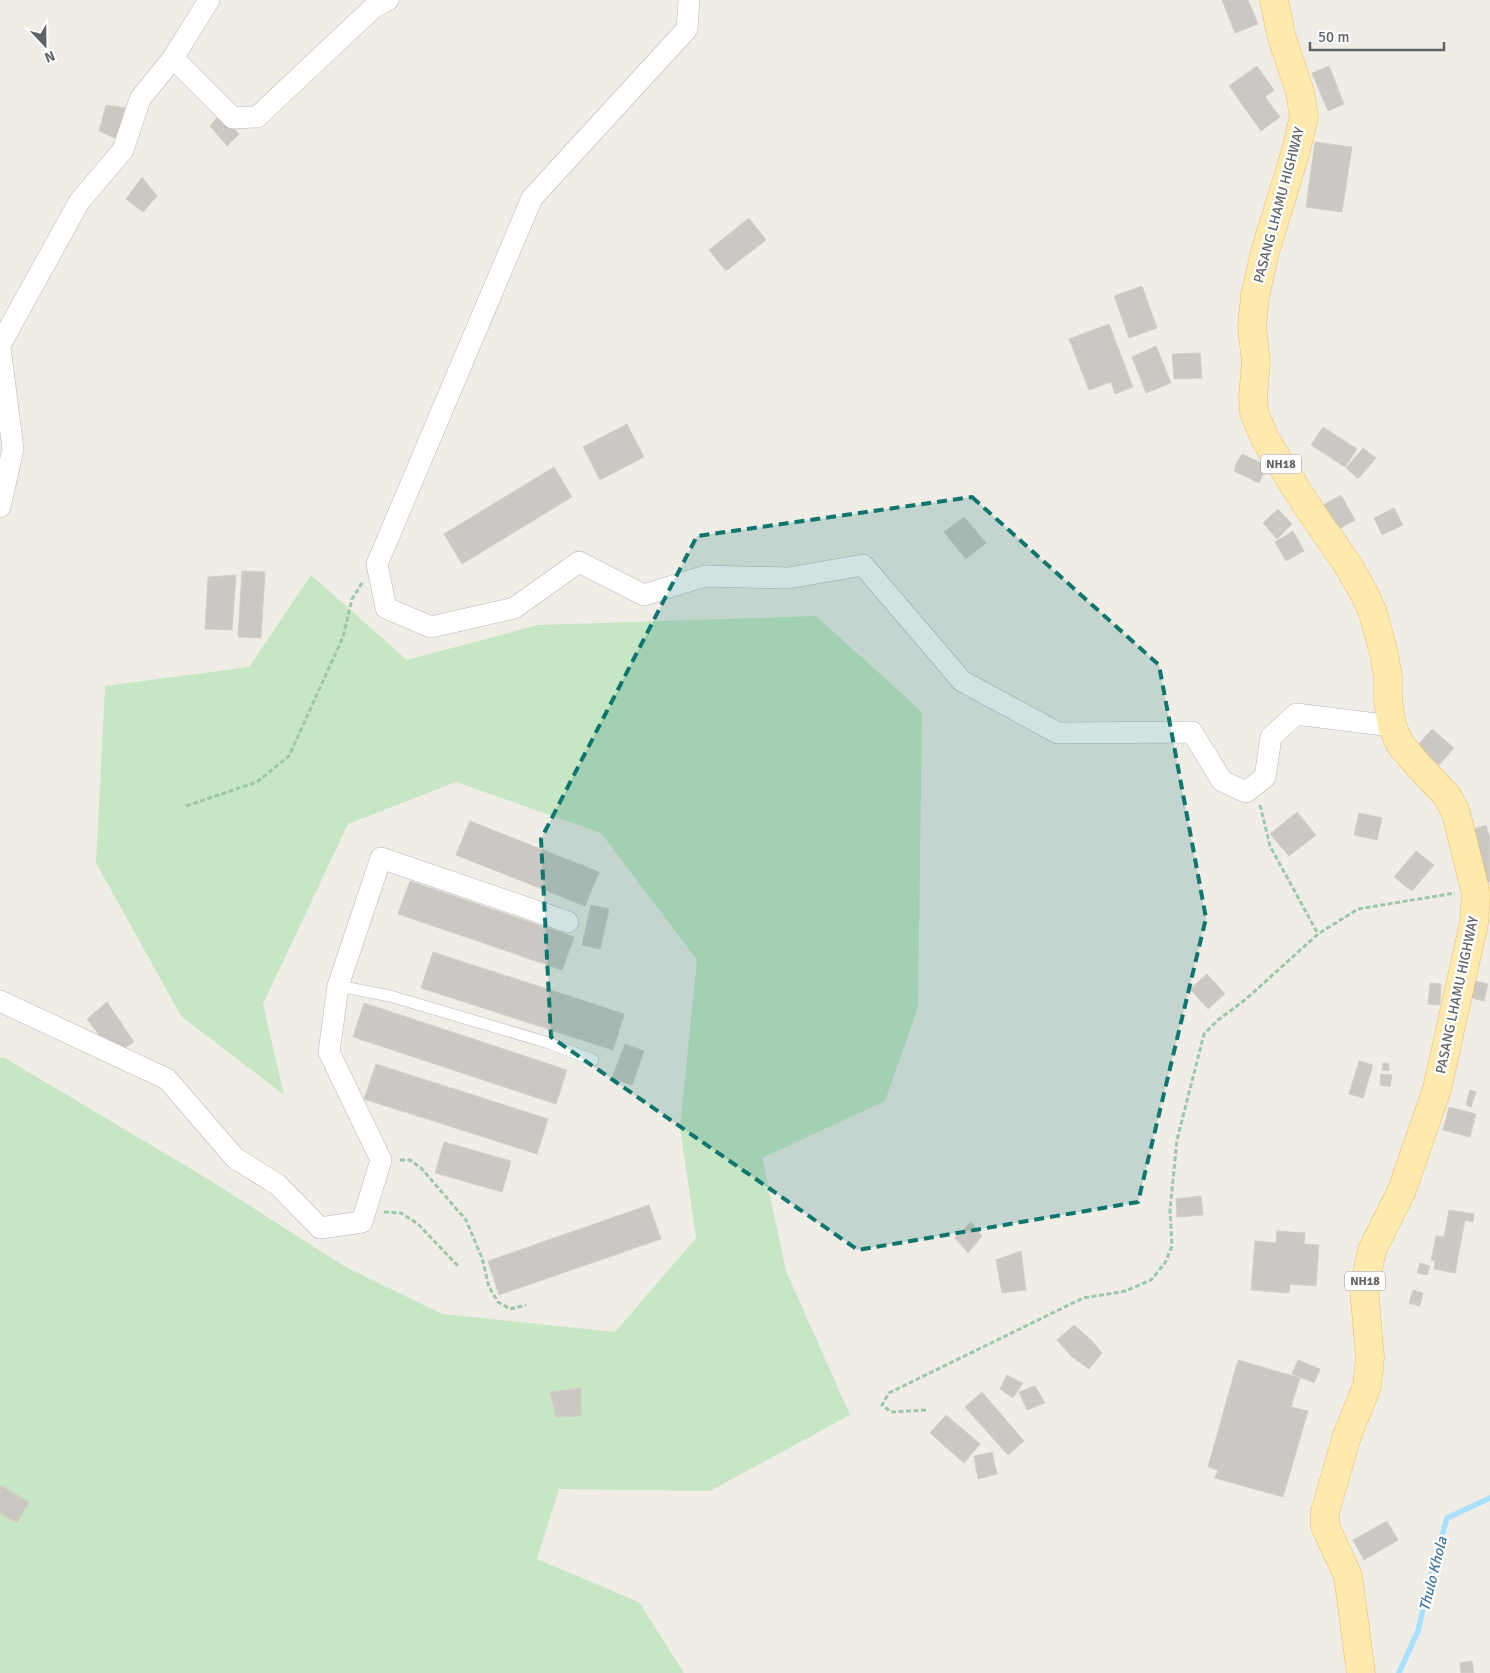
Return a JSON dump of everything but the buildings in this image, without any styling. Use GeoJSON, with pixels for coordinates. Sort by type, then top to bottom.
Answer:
{"type":"FeatureCollection","features":[{"type":"Feature","properties":{"kind":"main road","name":"PASANG LHAMU HIGHWAY"},"geometry":{"type":"LineString","coordinates":[[1274,0],[1282,38],[1300,92],[1304,117],[1295,154],[1265,252],[1255,296],[1252,327],[1256,362],[1253,396],[1254,412],[1265,439],[1306,506],[1348,565],[1373,613],[1388,677],[1388,701],[1392,726],[1400,744],[1448,797],[1456,813],[1476,894],[1474,923],[1438,1089],[1402,1190],[1372,1250],[1364,1288],[1370,1358],[1367,1386],[1347,1436],[1325,1512],[1325,1526],[1348,1576],[1361,1673]]}},
{"type":"Feature","properties":{"kind":"street"},"geometry":{"type":"LineString","coordinates":[[0,507],[13,449],[0,346],[79,202],[123,150],[140,99],[173,58],[209,0]]}},
{"type":"Feature","properties":{"kind":"street"},"geometry":{"type":"LineString","coordinates":[[173,58],[233,118],[257,117],[374,7],[388,0]]}},
{"type":"Feature","properties":{"kind":"street"},"geometry":{"type":"LineString","coordinates":[[689,0],[687,29],[532,198],[377,564],[386,608],[431,627],[514,608],[579,562],[644,595],[705,576],[788,578],[863,565],[962,681],[1058,733],[1192,732],[1222,781],[1246,792],[1265,777],[1271,736],[1296,714],[1392,726]]}},
{"type":"Feature","properties":{"kind":"street"},"geometry":{"type":"LineString","coordinates":[[0,1001],[168,1079],[235,1158],[278,1185],[320,1228],[362,1222],[382,1160],[329,1052],[338,986],[380,858],[568,922]]}},
{"type":"Feature","properties":{"kind":"lane"},"geometry":{"type":"LineString","coordinates":[[338,986],[390,996],[550,1044],[593,1060]]}},
{"type":"Feature","properties":{"kind":"path"},"geometry":{"type":"LineString","coordinates":[[186,806],[257,782],[289,756],[343,637],[352,599],[366,575]]}},
{"type":"Feature","properties":{"kind":"path"},"geometry":{"type":"LineString","coordinates":[[1255,785],[1270,846],[1318,934]]}},
{"type":"Feature","properties":{"kind":"path"},"geometry":{"type":"LineString","coordinates":[[926,1410],[891,1412],[882,1405],[889,1393],[1083,1298],[1126,1291],[1151,1280],[1165,1263],[1172,1246],[1170,1210],[1177,1140],[1204,1034],[1218,1020],[1246,999],[1318,934],[1358,909],[1454,893],[1476,894]]}},
{"type":"Feature","properties":{"kind":"path"},"geometry":{"type":"LineString","coordinates":[[382,1160],[410,1160],[421,1168],[466,1220],[482,1258],[489,1287],[498,1302],[510,1308],[526,1306]]}},
{"type":"Feature","properties":{"kind":"path"},"geometry":{"type":"LineString","coordinates":[[362,1222],[369,1222],[383,1212],[401,1213],[418,1224],[458,1266]]}},
{"type":"Feature","properties":{"kind":"highlighted area"},"geometry":{"type":"Polygon","coordinates":[[[972,497],[1159,665],[1206,918],[1138,1202],[858,1250],[551,1037],[541,839],[697,536],[972,497]]]}},
{"type":"Feature","properties":{"kind":"green space"},"geometry":{"type":"Polygon","coordinates":[[[311,575],[407,660],[538,625],[816,616],[922,712],[918,1007],[885,1101],[762,1158],[786,1271],[850,1415],[710,1491],[559,1489],[537,1559],[639,1602],[684,1673],[0,1673],[0,1058],[3,1057],[208,1179],[344,1266],[442,1314],[615,1332],[696,1238],[680,1128],[697,960],[601,833],[456,782],[348,824],[263,1004],[284,1095],[181,1016],[96,863],[105,686],[249,667],[311,575]]]}},
{"type":"Feature","properties":{"kind":"waterway","name":"Thulo Khola"},"geometry":{"type":"LineString","coordinates":[[1399,1673],[1418,1631],[1447,1518],[1490,1498]]}}]}
